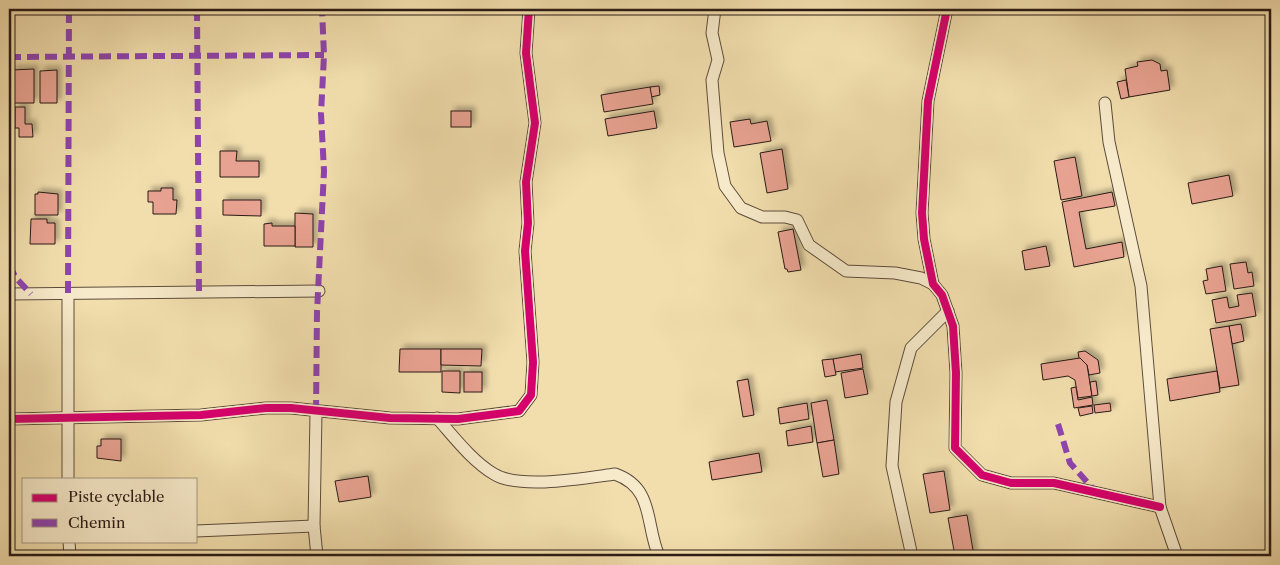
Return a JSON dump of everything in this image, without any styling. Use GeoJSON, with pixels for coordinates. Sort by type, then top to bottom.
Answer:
{"type":"FeatureCollection","features":[{"type":"Feature","properties":{"kind":"street"},"geometry":{"type":"LineString","coordinates":[[9,420],[202,415],[266,408],[291,408],[390,418],[458,419],[519,411],[531,396],[533,362],[525,251],[528,223],[526,182],[535,123],[526,53],[529,9]]}},
{"type":"Feature","properties":{"kind":"street"},"geometry":{"type":"LineString","coordinates":[[715,9],[712,33],[718,60],[712,80],[718,153],[725,186],[741,208],[762,217],[785,216],[797,220],[809,245],[846,271],[895,273],[921,278],[933,284],[942,295],[953,326],[956,373],[955,448],[982,475],[1011,484],[1054,483],[1160,507]]}},
{"type":"Feature","properties":{"kind":"street"},"geometry":{"type":"LineString","coordinates":[[933,284],[924,239],[922,213],[924,173],[928,101],[947,9]]}},
{"type":"Feature","properties":{"kind":"street"},"geometry":{"type":"LineString","coordinates":[[1105,103],[1109,142],[1141,286],[1160,507],[1177,556]]}},
{"type":"Feature","properties":{"kind":"street"},"geometry":{"type":"LineString","coordinates":[[9,294],[320,291]]}},
{"type":"Feature","properties":{"kind":"street"},"geometry":{"type":"LineString","coordinates":[[68,294],[68,478]]}},
{"type":"Feature","properties":{"kind":"street"},"geometry":{"type":"LineString","coordinates":[[912,556],[892,466],[896,402],[911,348],[948,311]]}},
{"type":"Feature","properties":{"kind":"street"},"geometry":{"type":"LineString","coordinates":[[316,412],[314,526],[317,556]]}},
{"type":"Feature","properties":{"kind":"street"},"geometry":{"type":"LineString","coordinates":[[437,418],[460,444],[494,474],[509,481],[529,484],[615,474],[626,478],[635,485],[645,500],[660,556]]}},
{"type":"Feature","properties":{"kind":"street"},"geometry":{"type":"LineString","coordinates":[[198,531],[314,526]]}},
{"type":"Feature","properties":{"kind":"street"},"geometry":{"type":"LineString","coordinates":[[69,542],[70,556]]}},
{"type":"Feature","properties":{"kind":"building"},"geometry":{"type":"Polygon","coordinates":[[[1152,60],[1160,64],[1161,71],[1167,70],[1170,90],[1129,97],[1125,69],[1138,66],[1137,62],[1152,60]]]}},
{"type":"Feature","properties":{"kind":"building"},"geometry":{"type":"Polygon","coordinates":[[[34,69],[34,103],[12,103],[11,70],[34,69]]]}},
{"type":"Feature","properties":{"kind":"building"},"geometry":{"type":"Polygon","coordinates":[[[57,70],[57,103],[40,103],[40,71],[57,70]]]}},
{"type":"Feature","properties":{"kind":"building"},"geometry":{"type":"Polygon","coordinates":[[[1126,80],[1129,97],[1121,99],[1117,82],[1126,80]]]}},
{"type":"Feature","properties":{"kind":"building"},"geometry":{"type":"Polygon","coordinates":[[[659,86],[660,95],[651,97],[650,87],[659,86]]]}},
{"type":"Feature","properties":{"kind":"building"},"geometry":{"type":"Polygon","coordinates":[[[650,87],[653,104],[604,112],[601,95],[650,87]]]}},
{"type":"Feature","properties":{"kind":"building"},"geometry":{"type":"Polygon","coordinates":[[[15,107],[25,107],[25,124],[32,124],[33,137],[19,137],[19,128],[15,128],[15,107]]]}},
{"type":"Feature","properties":{"kind":"building"},"geometry":{"type":"Polygon","coordinates":[[[451,111],[471,111],[471,127],[451,127],[451,111]]]}},
{"type":"Feature","properties":{"kind":"building"},"geometry":{"type":"Polygon","coordinates":[[[654,111],[657,128],[608,136],[605,119],[654,111]]]}},
{"type":"Feature","properties":{"kind":"building"},"geometry":{"type":"Polygon","coordinates":[[[750,119],[751,124],[767,121],[771,141],[734,147],[730,122],[750,119]]]}},
{"type":"Feature","properties":{"kind":"building"},"geometry":{"type":"Polygon","coordinates":[[[782,149],[788,189],[767,193],[760,153],[782,149]]]}},
{"type":"Feature","properties":{"kind":"building"},"geometry":{"type":"Polygon","coordinates":[[[220,151],[237,151],[236,161],[259,161],[259,177],[220,177],[220,151]]]}},
{"type":"Feature","properties":{"kind":"building"},"geometry":{"type":"Polygon","coordinates":[[[1075,157],[1082,196],[1061,200],[1054,161],[1075,157]]]}},
{"type":"Feature","properties":{"kind":"building"},"geometry":{"type":"Polygon","coordinates":[[[1229,175],[1233,196],[1192,204],[1188,183],[1229,175]]]}},
{"type":"Feature","properties":{"kind":"building"},"geometry":{"type":"Polygon","coordinates":[[[161,188],[173,188],[173,200],[177,200],[176,214],[153,214],[153,202],[148,202],[148,191],[161,191],[161,188]]]}},
{"type":"Feature","properties":{"kind":"building"},"geometry":{"type":"Polygon","coordinates":[[[38,192],[58,194],[58,215],[35,215],[35,194],[38,194],[38,192]]]}},
{"type":"Feature","properties":{"kind":"building"},"geometry":{"type":"Polygon","coordinates":[[[1112,192],[1115,206],[1079,212],[1086,249],[1122,242],[1124,257],[1074,267],[1062,202],[1112,192]]]}},
{"type":"Feature","properties":{"kind":"building"},"geometry":{"type":"Polygon","coordinates":[[[223,200],[261,200],[261,216],[223,215],[223,200]]]}},
{"type":"Feature","properties":{"kind":"building"},"geometry":{"type":"Polygon","coordinates":[[[295,213],[313,214],[313,247],[295,247],[295,213]]]}},
{"type":"Feature","properties":{"kind":"building"},"geometry":{"type":"Polygon","coordinates":[[[31,219],[47,219],[47,223],[55,223],[55,244],[30,244],[31,219]]]}},
{"type":"Feature","properties":{"kind":"building"},"geometry":{"type":"Polygon","coordinates":[[[272,223],[272,226],[295,226],[295,246],[264,246],[264,224],[272,223]]]}},
{"type":"Feature","properties":{"kind":"building"},"geometry":{"type":"Polygon","coordinates":[[[793,229],[801,270],[788,272],[785,269],[778,232],[793,229]]]}},
{"type":"Feature","properties":{"kind":"building"},"geometry":{"type":"Polygon","coordinates":[[[1046,246],[1050,266],[1025,270],[1022,251],[1046,246]]]}},
{"type":"Feature","properties":{"kind":"building"},"geometry":{"type":"Polygon","coordinates":[[[1246,262],[1248,273],[1252,272],[1254,286],[1234,289],[1230,264],[1246,262]]]}},
{"type":"Feature","properties":{"kind":"building"},"geometry":{"type":"Polygon","coordinates":[[[1222,266],[1226,291],[1206,294],[1203,281],[1208,280],[1206,269],[1222,266]]]}},
{"type":"Feature","properties":{"kind":"building"},"geometry":{"type":"Polygon","coordinates":[[[1252,293],[1256,316],[1216,323],[1212,300],[1227,297],[1229,308],[1239,306],[1237,295],[1252,293]]]}},
{"type":"Feature","properties":{"kind":"building"},"geometry":{"type":"Polygon","coordinates":[[[1241,324],[1244,341],[1232,344],[1229,326],[1241,324]]]}},
{"type":"Feature","properties":{"kind":"building"},"geometry":{"type":"Polygon","coordinates":[[[1229,326],[1239,385],[1220,388],[1210,329],[1229,326]]]}},
{"type":"Feature","properties":{"kind":"building"},"geometry":{"type":"Polygon","coordinates":[[[400,349],[441,349],[441,372],[399,372],[400,349]]]}},
{"type":"Feature","properties":{"kind":"building"},"geometry":{"type":"Polygon","coordinates":[[[441,349],[482,349],[481,366],[441,365],[441,349]]]}},
{"type":"Feature","properties":{"kind":"building"},"geometry":{"type":"Polygon","coordinates":[[[1085,351],[1098,360],[1100,373],[1089,375],[1087,365],[1079,358],[1078,352],[1085,351]]]}},
{"type":"Feature","properties":{"kind":"building"},"geometry":{"type":"Polygon","coordinates":[[[861,354],[863,368],[835,372],[833,359],[861,354]]]}},
{"type":"Feature","properties":{"kind":"building"},"geometry":{"type":"Polygon","coordinates":[[[1080,358],[1087,365],[1092,396],[1078,398],[1075,380],[1068,376],[1043,380],[1041,364],[1080,358]]]}},
{"type":"Feature","properties":{"kind":"building"},"geometry":{"type":"Polygon","coordinates":[[[833,359],[836,375],[825,377],[822,360],[833,359]]]}},
{"type":"Feature","properties":{"kind":"building"},"geometry":{"type":"Polygon","coordinates":[[[863,369],[868,394],[845,398],[841,373],[863,369]]]}},
{"type":"Feature","properties":{"kind":"building"},"geometry":{"type":"Polygon","coordinates":[[[442,371],[460,371],[460,393],[442,392],[442,371]]]}},
{"type":"Feature","properties":{"kind":"building"},"geometry":{"type":"Polygon","coordinates":[[[1217,371],[1220,392],[1170,401],[1167,379],[1217,371]]]}},
{"type":"Feature","properties":{"kind":"building"},"geometry":{"type":"Polygon","coordinates":[[[464,372],[482,372],[482,392],[464,392],[464,372]]]}},
{"type":"Feature","properties":{"kind":"building"},"geometry":{"type":"Polygon","coordinates":[[[748,379],[754,415],[743,417],[737,381],[748,379]]]}},
{"type":"Feature","properties":{"kind":"building"},"geometry":{"type":"Polygon","coordinates":[[[1096,381],[1098,395],[1092,396],[1090,382],[1096,381]]]}},
{"type":"Feature","properties":{"kind":"building"},"geometry":{"type":"Polygon","coordinates":[[[1076,387],[1078,400],[1092,397],[1093,405],[1074,408],[1071,388],[1076,387]]]}},
{"type":"Feature","properties":{"kind":"building"},"geometry":{"type":"Polygon","coordinates":[[[827,400],[834,440],[817,443],[811,403],[827,400]]]}},
{"type":"Feature","properties":{"kind":"building"},"geometry":{"type":"Polygon","coordinates":[[[807,403],[809,419],[780,424],[778,408],[807,403]]]}},
{"type":"Feature","properties":{"kind":"building"},"geometry":{"type":"Polygon","coordinates":[[[1110,403],[1111,411],[1095,413],[1094,405],[1110,403]]]}},
{"type":"Feature","properties":{"kind":"building"},"geometry":{"type":"Polygon","coordinates":[[[1092,406],[1093,413],[1080,416],[1078,408],[1092,406]]]}},
{"type":"Feature","properties":{"kind":"building"},"geometry":{"type":"Polygon","coordinates":[[[811,426],[813,442],[788,446],[786,431],[811,426]]]}},
{"type":"Feature","properties":{"kind":"building"},"geometry":{"type":"Polygon","coordinates":[[[101,439],[121,439],[121,461],[97,458],[97,446],[101,446],[101,439]]]}},
{"type":"Feature","properties":{"kind":"building"},"geometry":{"type":"Polygon","coordinates":[[[834,440],[839,474],[823,477],[817,443],[834,440]]]}},
{"type":"Feature","properties":{"kind":"building"},"geometry":{"type":"Polygon","coordinates":[[[759,453],[762,472],[712,480],[709,462],[759,453]]]}},
{"type":"Feature","properties":{"kind":"building"},"geometry":{"type":"Polygon","coordinates":[[[944,471],[950,510],[930,513],[923,474],[944,471]]]}},
{"type":"Feature","properties":{"kind":"building"},"geometry":{"type":"Polygon","coordinates":[[[368,476],[371,497],[339,502],[335,481],[368,476]]]}},
{"type":"Feature","properties":{"kind":"building"},"geometry":{"type":"Polygon","coordinates":[[[967,515],[974,556],[955,556],[948,518],[967,515]]]}},
{"type":"Feature","properties":{"kind":"marked path"},"geometry":{"type":"LineString","coordinates":[[68,293],[69,9]]}},
{"type":"Feature","properties":{"kind":"marked path"},"geometry":{"type":"LineString","coordinates":[[197,9],[199,291]]}},
{"type":"Feature","properties":{"kind":"marked path"},"geometry":{"type":"LineString","coordinates":[[316,412],[317,312],[324,171],[321,114],[324,55],[322,9]]}},
{"type":"Feature","properties":{"kind":"marked path"},"geometry":{"type":"LineString","coordinates":[[9,57],[324,55]]}},
{"type":"Feature","properties":{"kind":"marked path"},"geometry":{"type":"LineString","coordinates":[[9,265],[16,278],[31,294]]}},
{"type":"Feature","properties":{"kind":"marked path"},"geometry":{"type":"LineString","coordinates":[[1058,424],[1070,463],[1095,491]]}},
{"type":"Feature","properties":{"kind":"cycle path"},"geometry":{"type":"LineString","coordinates":[[9,419],[201,415],[266,408],[291,408],[390,418],[458,419],[519,411],[531,395],[533,362],[525,251],[528,223],[526,182],[535,123],[526,53],[529,9]]}},
{"type":"Feature","properties":{"kind":"cycle path"},"geometry":{"type":"LineString","coordinates":[[947,9],[928,101],[922,213],[924,239],[933,284],[942,295],[953,326],[956,373],[955,448],[982,475],[1011,483],[1054,483],[1160,507]]}}]}
